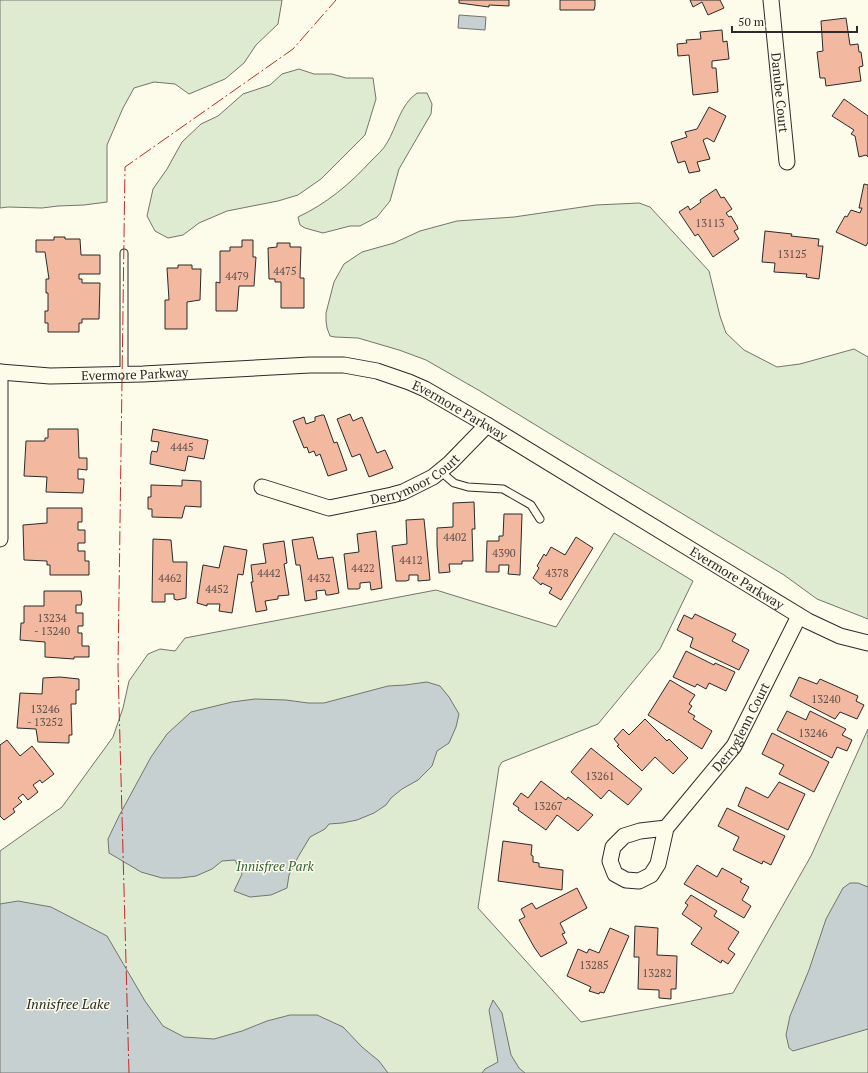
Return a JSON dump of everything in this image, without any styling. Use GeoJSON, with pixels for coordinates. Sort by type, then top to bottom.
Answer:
{"type":"FeatureCollection","features":[{"type":"Feature","properties":{"kind":"street","name":"Danube Court"},"geometry":{"type":"LineString","coordinates":[[771,0],[787,162]]}},
{"type":"Feature","properties":{"kind":"street","name":"Evermore Parkway"},"geometry":{"type":"LineString","coordinates":[[0,372],[50,376],[310,365],[344,365],[378,371],[409,382],[425,390],[799,616],[840,636],[868,643]]}},
{"type":"Feature","properties":{"kind":"street"},"geometry":{"type":"LineString","coordinates":[[0,372],[0,539]]}},
{"type":"Feature","properties":{"kind":"street","name":"Derrymoor Court"},"geometry":{"type":"LineString","coordinates":[[262,488],[329,508],[392,496],[433,477],[450,463],[486,426]]}},
{"type":"Feature","properties":{"kind":"street","name":"Derryglenn Court"},"geometry":{"type":"LineString","coordinates":[[666,828],[734,746],[799,616]]}},
{"type":"Feature","properties":{"kind":"lane"},"geometry":{"type":"LineString","coordinates":[[124,253],[124,374]]}},
{"type":"Feature","properties":{"kind":"lane"},"geometry":{"type":"LineString","coordinates":[[440,471],[454,483],[468,487],[504,489],[531,505],[540,519]]}},
{"type":"Feature","properties":{"kind":"green space"},"geometry":{"type":"Polygon","coordinates":[[[0,0],[282,0],[278,24],[256,45],[244,63],[225,79],[189,94],[175,84],[154,82],[134,88],[123,108],[107,145],[107,202],[42,208],[0,208],[0,0]]]}},
{"type":"Feature","properties":{"kind":"green space"},"geometry":{"type":"Polygon","coordinates":[[[299,69],[314,74],[332,74],[346,78],[373,78],[376,99],[365,135],[321,179],[298,195],[278,201],[227,211],[199,223],[183,235],[168,238],[155,231],[147,216],[153,189],[167,169],[182,142],[201,124],[218,116],[243,94],[270,85],[282,74],[299,69]]]}},
{"type":"Feature","properties":{"kind":"green space"},"geometry":{"type":"Polygon","coordinates":[[[417,93],[427,93],[432,104],[431,114],[399,169],[390,201],[377,217],[360,226],[350,226],[323,233],[300,225],[298,217],[328,200],[337,193],[355,178],[385,146],[399,116],[407,103],[417,93]]]}},
{"type":"Feature","properties":{"kind":"green space"},"geometry":{"type":"Polygon","coordinates":[[[639,203],[650,207],[709,271],[720,316],[726,333],[744,350],[777,367],[800,364],[854,349],[868,357],[868,619],[817,599],[784,575],[480,391],[426,360],[399,350],[358,338],[330,336],[327,328],[326,313],[334,282],[344,264],[362,252],[394,243],[420,231],[457,221],[514,217],[596,205],[639,203]]]}},
{"type":"Feature","properties":{"kind":"green space","name":"Innisfree Park"},"geometry":{"type":"Polygon","coordinates":[[[614,533],[693,581],[660,649],[598,724],[502,762],[499,767],[478,908],[581,1022],[733,993],[811,856],[868,729],[868,1073],[0,1073],[0,851],[62,807],[113,737],[123,708],[129,681],[148,654],[160,649],[175,651],[185,638],[436,590],[556,627],[614,533]]]}},
{"type":"Feature","properties":{"kind":"water"},"geometry":{"type":"Polygon","coordinates":[[[459,15],[486,17],[485,30],[458,28],[459,15]]]}},
{"type":"Feature","properties":{"kind":"water"},"geometry":{"type":"Polygon","coordinates":[[[427,682],[440,686],[449,697],[459,714],[456,727],[449,743],[437,751],[432,766],[418,780],[402,789],[391,798],[386,805],[374,813],[357,820],[329,824],[325,829],[310,837],[289,875],[287,888],[271,895],[250,897],[234,891],[242,874],[235,860],[222,861],[212,869],[196,876],[162,878],[141,872],[109,853],[108,839],[151,757],[167,734],[191,712],[232,702],[255,699],[324,703],[388,686],[427,682]]]}},
{"type":"Feature","properties":{"kind":"water"},"geometry":{"type":"Polygon","coordinates":[[[850,883],[858,883],[868,887],[868,1029],[793,1051],[789,1048],[786,1035],[790,1016],[809,970],[826,919],[843,888],[850,883]]]}},
{"type":"Feature","properties":{"kind":"water","name":"Innisfree Lake"},"geometry":{"type":"Polygon","coordinates":[[[18,901],[51,907],[107,936],[145,1001],[163,1026],[184,1037],[214,1039],[242,1031],[267,1021],[290,1015],[317,1015],[343,1027],[362,1047],[379,1061],[388,1073],[0,1073],[0,904],[18,901]]]}},
{"type":"Feature","properties":{"kind":"water"},"geometry":{"type":"Polygon","coordinates":[[[493,1000],[502,1013],[511,1055],[519,1068],[525,1073],[482,1073],[485,1069],[498,1062],[489,1010],[493,1000]]]}},
{"type":"Feature","properties":{"kind":"building"},"geometry":{"type":"Polygon","coordinates":[[[459,0],[509,0],[509,6],[489,5],[489,7],[459,3],[459,0]]]}},
{"type":"Feature","properties":{"kind":"building"},"geometry":{"type":"Polygon","coordinates":[[[560,0],[595,0],[595,6],[594,10],[560,10],[560,0]]]}},
{"type":"Feature","properties":{"kind":"building"},"geometry":{"type":"Polygon","coordinates":[[[690,0],[720,0],[724,8],[708,15],[702,2],[693,7],[690,0]]]}},
{"type":"Feature","properties":{"kind":"building"},"geometry":{"type":"Polygon","coordinates":[[[846,18],[850,45],[858,44],[859,52],[861,52],[863,66],[859,67],[861,81],[826,86],[825,78],[820,78],[817,52],[823,51],[821,21],[846,18]]]}},
{"type":"Feature","properties":{"kind":"building"},"geometry":{"type":"Polygon","coordinates":[[[722,30],[723,42],[727,41],[729,59],[712,61],[712,68],[716,68],[718,92],[693,95],[689,55],[678,56],[677,44],[687,43],[686,40],[701,39],[700,32],[722,30]]]}},
{"type":"Feature","properties":{"kind":"building"},"geometry":{"type":"Polygon","coordinates":[[[844,99],[868,116],[868,157],[866,155],[859,157],[855,136],[851,134],[854,130],[832,116],[844,99]]]}},
{"type":"Feature","properties":{"kind":"building"},"geometry":{"type":"Polygon","coordinates":[[[709,107],[726,116],[714,142],[707,138],[703,140],[710,159],[697,162],[700,171],[689,173],[685,161],[678,163],[671,142],[687,137],[685,132],[697,129],[709,107]]]}},
{"type":"Feature","properties":{"kind":"building"},"geometry":{"type":"Polygon","coordinates":[[[864,184],[868,185],[868,242],[866,246],[836,232],[845,216],[847,217],[851,210],[860,213],[862,208],[859,208],[864,184]]]}},
{"type":"Feature","properties":{"kind":"building"},"geometry":{"type":"Polygon","coordinates":[[[716,189],[721,198],[724,197],[732,209],[726,213],[729,217],[731,216],[737,226],[738,229],[734,231],[739,239],[713,257],[698,234],[695,236],[679,212],[688,206],[690,210],[701,202],[700,200],[716,189]]]}},
{"type":"Feature","properties":{"kind":"building"},"geometry":{"type":"Polygon","coordinates":[[[765,231],[819,239],[818,246],[823,246],[819,279],[806,277],[807,274],[774,272],[775,263],[762,262],[765,231]]]}},
{"type":"Feature","properties":{"kind":"building"},"geometry":{"type":"Polygon","coordinates":[[[54,237],[80,239],[81,255],[100,255],[100,274],[79,274],[79,279],[82,279],[82,283],[100,283],[99,319],[82,319],[82,323],[79,323],[79,332],[48,332],[48,323],[45,323],[45,311],[48,311],[46,279],[49,279],[45,252],[36,252],[36,240],[54,240],[54,237]]]}},
{"type":"Feature","properties":{"kind":"building"},"geometry":{"type":"Polygon","coordinates":[[[242,240],[253,240],[253,257],[256,257],[254,286],[239,286],[237,311],[216,311],[216,282],[220,283],[220,251],[230,251],[230,247],[242,247],[242,240]]]}},
{"type":"Feature","properties":{"kind":"building"},"geometry":{"type":"Polygon","coordinates":[[[277,243],[290,243],[290,247],[301,247],[300,278],[304,278],[304,308],[281,308],[281,282],[275,282],[275,279],[269,279],[268,248],[277,247],[277,243]]]}},
{"type":"Feature","properties":{"kind":"building"},"geometry":{"type":"Polygon","coordinates":[[[178,265],[192,265],[192,269],[201,269],[200,300],[187,302],[187,329],[165,329],[165,300],[169,300],[167,268],[178,268],[178,265]]]}},
{"type":"Feature","properties":{"kind":"building"},"geometry":{"type":"Polygon","coordinates":[[[350,414],[353,421],[362,417],[377,453],[385,450],[393,468],[369,477],[360,454],[352,457],[337,419],[350,414]]]}},
{"type":"Feature","properties":{"kind":"building"},"geometry":{"type":"Polygon","coordinates":[[[324,415],[334,443],[337,442],[347,470],[328,476],[320,454],[316,456],[314,451],[309,453],[307,447],[304,448],[293,421],[304,417],[306,424],[315,421],[315,417],[324,415]]]}},
{"type":"Feature","properties":{"kind":"building"},"geometry":{"type":"Polygon","coordinates":[[[48,429],[78,429],[79,458],[87,458],[87,470],[78,469],[78,479],[84,479],[83,493],[46,492],[47,477],[24,476],[26,441],[45,441],[45,438],[48,438],[48,429]]]}},
{"type":"Feature","properties":{"kind":"building"},"geometry":{"type":"Polygon","coordinates":[[[153,429],[208,440],[204,459],[188,456],[185,471],[150,464],[152,451],[157,452],[159,442],[151,441],[153,429]]]}},
{"type":"Feature","properties":{"kind":"building"},"geometry":{"type":"Polygon","coordinates":[[[182,480],[201,481],[201,507],[185,506],[182,518],[152,517],[152,509],[148,509],[148,497],[151,497],[151,485],[182,486],[182,480]]]}},
{"type":"Feature","properties":{"kind":"building"},"geometry":{"type":"Polygon","coordinates":[[[474,502],[475,529],[472,529],[473,561],[462,561],[462,564],[449,564],[450,572],[439,573],[437,528],[453,527],[453,503],[474,502]]]}},
{"type":"Feature","properties":{"kind":"building"},"geometry":{"type":"Polygon","coordinates":[[[47,508],[82,508],[82,522],[78,522],[78,530],[85,530],[85,543],[78,543],[78,551],[85,551],[85,561],[89,561],[89,575],[50,575],[50,565],[47,565],[47,561],[24,560],[23,525],[47,523],[47,508]]]}},
{"type":"Feature","properties":{"kind":"building"},"geometry":{"type":"Polygon","coordinates":[[[504,514],[522,514],[520,575],[508,574],[509,565],[499,565],[499,572],[486,572],[487,541],[499,541],[499,536],[503,536],[504,514]]]}},
{"type":"Feature","properties":{"kind":"building"},"geometry":{"type":"Polygon","coordinates":[[[424,519],[430,580],[418,581],[418,575],[409,575],[409,580],[396,581],[392,546],[407,544],[406,520],[424,519]]]}},
{"type":"Feature","properties":{"kind":"building"},"geometry":{"type":"Polygon","coordinates":[[[376,531],[382,588],[371,590],[370,582],[360,583],[360,588],[358,589],[348,589],[344,554],[359,552],[357,534],[376,531]]]}},
{"type":"Feature","properties":{"kind":"building"},"geometry":{"type":"Polygon","coordinates":[[[313,537],[318,559],[333,557],[339,593],[326,595],[325,590],[316,591],[317,599],[305,601],[300,565],[296,565],[292,540],[313,537]]]}},
{"type":"Feature","properties":{"kind":"building"},"geometry":{"type":"Polygon","coordinates":[[[576,537],[593,548],[561,600],[549,593],[552,588],[542,583],[541,585],[533,578],[539,568],[537,566],[544,554],[546,556],[551,547],[565,555],[576,537]]]}},
{"type":"Feature","properties":{"kind":"building"},"geometry":{"type":"Polygon","coordinates":[[[153,539],[171,540],[173,562],[187,562],[186,598],[177,600],[174,599],[174,594],[165,594],[165,602],[152,602],[153,539]]]}},
{"type":"Feature","properties":{"kind":"building"},"geometry":{"type":"Polygon","coordinates":[[[284,541],[287,563],[284,564],[289,595],[278,596],[278,599],[265,601],[267,610],[256,612],[251,582],[253,582],[251,565],[266,563],[263,544],[284,541]]]}},
{"type":"Feature","properties":{"kind":"building"},"geometry":{"type":"Polygon","coordinates":[[[224,546],[247,550],[243,575],[238,574],[232,613],[219,611],[220,604],[207,604],[207,606],[197,603],[203,565],[219,568],[224,546]]]}},
{"type":"Feature","properties":{"kind":"building"},"geometry":{"type":"Polygon","coordinates":[[[44,591],[81,591],[82,601],[81,605],[76,605],[76,613],[83,613],[83,626],[78,626],[78,633],[82,633],[82,646],[89,646],[89,657],[74,657],[74,659],[45,657],[45,642],[20,640],[21,623],[24,623],[24,606],[44,606],[44,591]]]}},
{"type":"Feature","properties":{"kind":"building"},"geometry":{"type":"Polygon","coordinates":[[[695,614],[736,634],[732,641],[749,650],[739,670],[690,647],[693,638],[677,630],[684,615],[692,619],[695,614]]]}},
{"type":"Feature","properties":{"kind":"building"},"geometry":{"type":"Polygon","coordinates":[[[686,651],[714,665],[715,663],[735,672],[726,691],[709,683],[706,689],[697,684],[695,687],[673,677],[686,651]]]}},
{"type":"Feature","properties":{"kind":"building"},"geometry":{"type":"Polygon","coordinates":[[[60,677],[79,679],[79,690],[76,690],[76,704],[71,704],[72,735],[69,735],[69,743],[38,742],[36,729],[17,728],[20,693],[42,694],[43,678],[60,677]]]}},
{"type":"Feature","properties":{"kind":"building"},"geometry":{"type":"Polygon","coordinates":[[[799,677],[817,684],[820,679],[858,696],[856,701],[864,705],[857,719],[840,712],[835,719],[790,696],[799,677]]]}},
{"type":"Feature","properties":{"kind":"building"},"geometry":{"type":"Polygon","coordinates":[[[670,680],[695,695],[689,704],[692,706],[688,712],[695,716],[693,719],[712,731],[702,749],[648,715],[670,680]]]}},
{"type":"Feature","properties":{"kind":"building"},"geometry":{"type":"Polygon","coordinates":[[[787,711],[806,720],[810,711],[846,729],[842,735],[852,740],[847,751],[837,747],[832,758],[777,730],[787,711]]]}},
{"type":"Feature","properties":{"kind":"building"},"geometry":{"type":"Polygon","coordinates":[[[645,719],[667,741],[669,739],[688,758],[673,774],[655,757],[642,771],[617,746],[619,745],[614,739],[623,729],[629,735],[645,719]]]}},
{"type":"Feature","properties":{"kind":"building"},"geometry":{"type":"Polygon","coordinates":[[[772,733],[829,762],[814,792],[779,774],[784,765],[762,754],[772,733]]]}},
{"type":"Feature","properties":{"kind":"building"},"geometry":{"type":"Polygon","coordinates":[[[7,740],[20,756],[32,746],[54,774],[42,783],[40,780],[33,785],[38,792],[28,800],[23,794],[18,798],[22,802],[13,809],[15,812],[4,820],[0,816],[0,745],[7,740]]]}},
{"type":"Feature","properties":{"kind":"building"},"geometry":{"type":"Polygon","coordinates":[[[591,748],[642,789],[628,805],[609,790],[601,799],[571,772],[591,748]]]}},
{"type":"Feature","properties":{"kind":"building"},"geometry":{"type":"Polygon","coordinates":[[[541,781],[566,800],[568,797],[593,815],[578,831],[557,815],[546,830],[518,810],[519,808],[513,804],[521,793],[528,798],[541,781]]]}},
{"type":"Feature","properties":{"kind":"building"},"geometry":{"type":"Polygon","coordinates":[[[779,782],[805,794],[788,830],[738,806],[746,787],[768,798],[779,782]]]}},
{"type":"Feature","properties":{"kind":"building"},"geometry":{"type":"Polygon","coordinates":[[[727,808],[785,836],[771,865],[763,861],[762,864],[733,850],[739,837],[718,826],[727,808]]]}},
{"type":"Feature","properties":{"kind":"building"},"geometry":{"type":"Polygon","coordinates":[[[503,841],[532,845],[531,855],[533,856],[533,862],[539,863],[539,867],[563,870],[562,890],[498,881],[503,841]]]}},
{"type":"Feature","properties":{"kind":"building"},"geometry":{"type":"Polygon","coordinates":[[[697,865],[717,877],[722,868],[742,879],[740,882],[749,887],[742,900],[751,906],[744,918],[684,884],[697,865]]]}},
{"type":"Feature","properties":{"kind":"building"},"geometry":{"type":"Polygon","coordinates":[[[577,888],[587,908],[560,923],[565,933],[562,934],[567,943],[541,957],[519,920],[525,917],[521,909],[532,903],[536,909],[577,888]]]}},
{"type":"Feature","properties":{"kind":"building"},"geometry":{"type":"Polygon","coordinates":[[[691,895],[717,911],[714,916],[739,932],[728,949],[735,954],[728,964],[722,960],[721,963],[691,944],[702,928],[682,914],[688,905],[685,903],[691,895]]]}},
{"type":"Feature","properties":{"kind":"building"},"geometry":{"type":"Polygon","coordinates":[[[635,926],[658,928],[657,955],[677,956],[676,989],[671,989],[671,999],[659,998],[659,990],[638,989],[639,957],[634,957],[635,926]]]}},
{"type":"Feature","properties":{"kind":"building"},"geometry":{"type":"Polygon","coordinates":[[[610,928],[629,936],[604,993],[600,992],[599,994],[589,991],[591,987],[567,976],[578,949],[587,953],[589,949],[599,953],[610,928]]]}},
{"type":"Feature","properties":{"kind":"power"},"geometry":{"type":"LineString","coordinates":[[129,1073],[118,667],[125,167],[293,49],[336,0]]}}]}
